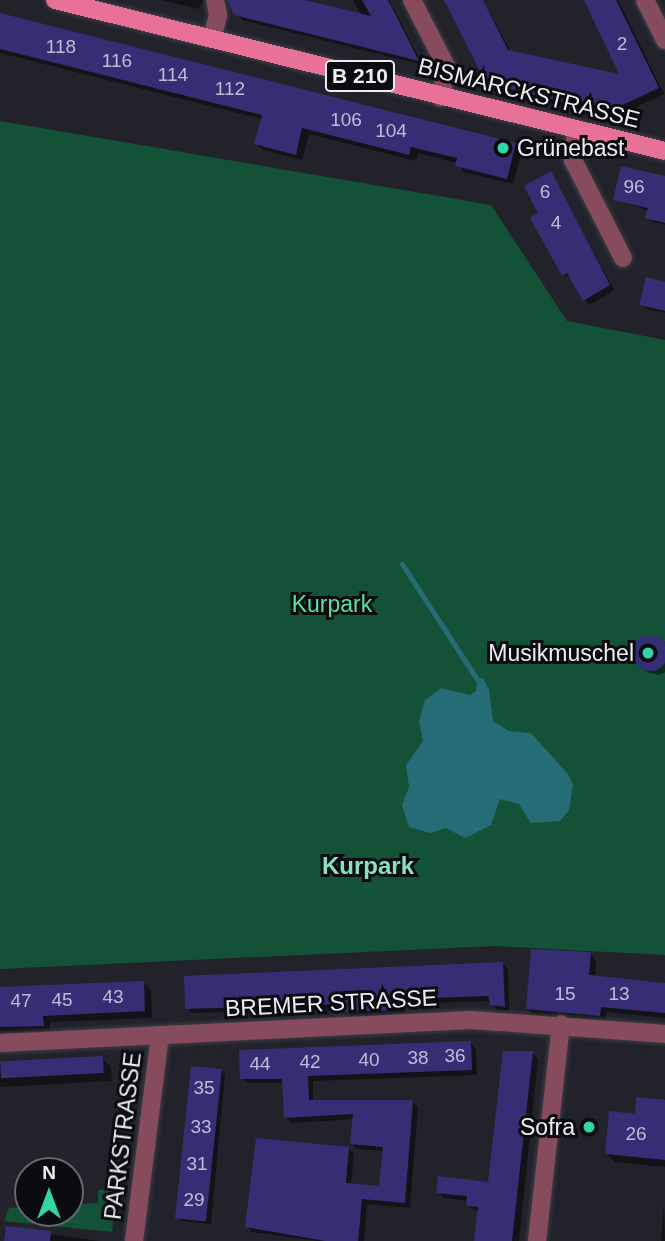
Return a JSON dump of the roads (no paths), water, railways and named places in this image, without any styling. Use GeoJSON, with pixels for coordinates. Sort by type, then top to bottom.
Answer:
{"type":"FeatureCollection","features":[{"type":"Feature","properties":{"kind":"main road","name":"BISMARCKSTRASSE"},"geometry":{"type":"LineString","coordinates":[[55,0],[665,151]]}},
{"type":"Feature","properties":{"kind":"street"},"geometry":{"type":"LineString","coordinates":[[212,39],[218,15],[215,0]]}},
{"type":"Feature","properties":{"kind":"street"},"geometry":{"type":"LineString","coordinates":[[412,0],[447,68],[441,97]]}},
{"type":"Feature","properties":{"kind":"street"},"geometry":{"type":"LineString","coordinates":[[645,0],[665,40]]}},
{"type":"Feature","properties":{"kind":"street"},"geometry":{"type":"LineString","coordinates":[[576,131],[573,160],[623,258]]}},
{"type":"Feature","properties":{"kind":"street","name":"BREMER STRASSE"},"geometry":{"type":"LineString","coordinates":[[0,1043],[471,1020],[561,1024],[665,1034]]}},
{"type":"Feature","properties":{"kind":"street"},"geometry":{"type":"LineString","coordinates":[[537,1241],[561,1024]]}},
{"type":"Feature","properties":{"kind":"street","name":"PARKSTRASSE"},"geometry":{"type":"LineString","coordinates":[[134,1241],[160,1037]]}},
{"type":"Feature","properties":{"kind":"water"},"geometry":{"type":"Polygon","coordinates":[[[483,678],[489,689],[493,721],[509,731],[531,733],[568,774],[573,784],[569,810],[560,821],[531,823],[519,804],[500,799],[491,825],[465,838],[446,828],[430,833],[409,827],[402,805],[409,787],[406,765],[423,741],[419,722],[425,700],[441,688],[470,695],[476,691],[477,679],[483,678]]]}},
{"type":"Feature","properties":{"kind":"waterway"},"geometry":{"type":"LineString","coordinates":[[402,564],[477,679]]}},
{"type":"Feature","properties":{"kind":"place","name":"Grünebast"},"geometry":{"type":"Point","coordinates":[503,148]}},
{"type":"Feature","properties":{"kind":"place","name":"Musikmuschel"},"geometry":{"type":"Point","coordinates":[648,653]}},
{"type":"Feature","properties":{"kind":"place","name":"Sofra"},"geometry":{"type":"Point","coordinates":[589,1127]}},
{"type":"Feature","properties":{"kind":"district","name":"Kurpark"},"geometry":{"type":"Point","coordinates":[368,866]}}]}
